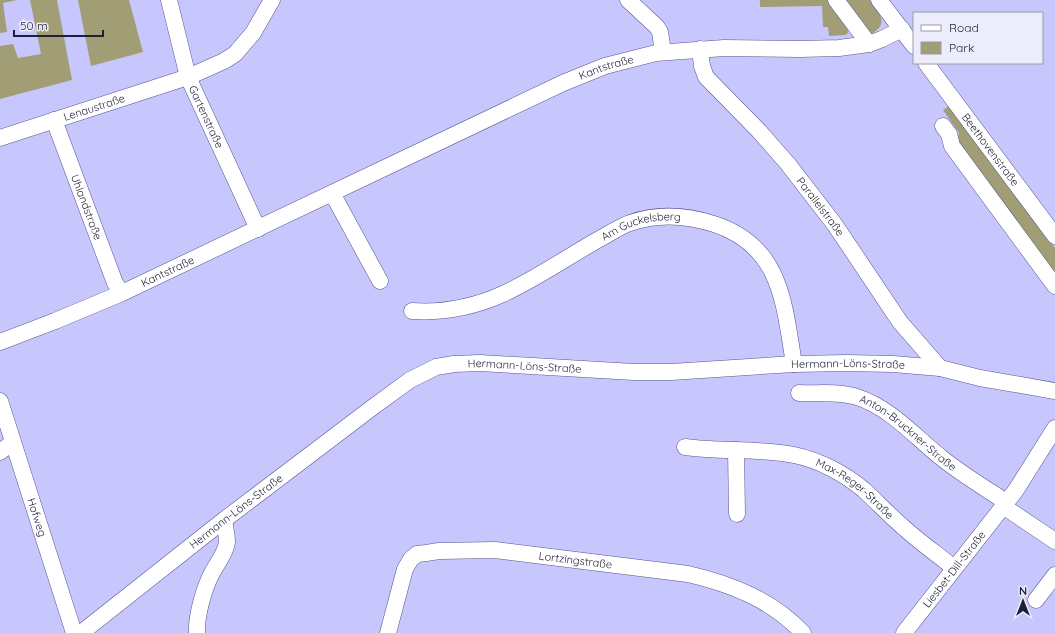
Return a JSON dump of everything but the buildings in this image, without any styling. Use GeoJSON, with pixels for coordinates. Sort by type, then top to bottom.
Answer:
{"type":"FeatureCollection","features":[{"type":"Feature","properties":{"kind":"street","name":"Gartenstraße"},"geometry":{"type":"LineString","coordinates":[[169,0],[188,77],[258,229]]}},
{"type":"Feature","properties":{"kind":"street","name":"Lenaustraße"},"geometry":{"type":"LineString","coordinates":[[0,138],[188,77],[224,61],[235,54],[254,33],[272,0]]}},
{"type":"Feature","properties":{"kind":"street"},"geometry":{"type":"LineString","coordinates":[[628,0],[657,27],[660,32],[663,52]]}},
{"type":"Feature","properties":{"kind":"street"},"geometry":{"type":"LineString","coordinates":[[836,0],[869,44]]}},
{"type":"Feature","properties":{"kind":"street"},"geometry":{"type":"LineString","coordinates":[[879,0],[913,45]]}},
{"type":"Feature","properties":{"kind":"street","name":"Kantstraße"},"geometry":{"type":"LineString","coordinates":[[0,342],[122,293],[563,83],[605,66],[663,52],[700,49],[840,48],[869,44],[882,40],[902,29]]}},
{"type":"Feature","properties":{"kind":"street","name":"Parallelstraße"},"geometry":{"type":"LineString","coordinates":[[700,49],[702,66],[706,77],[759,131],[792,170],[835,225],[900,322],[940,368]]}},
{"type":"Feature","properties":{"kind":"street","name":"Beethovenstraße"},"geometry":{"type":"LineString","coordinates":[[927,64],[1055,236]]}},
{"type":"Feature","properties":{"kind":"street","name":"Uhlandstraße"},"geometry":{"type":"LineString","coordinates":[[54,120],[115,283],[122,293]]}},
{"type":"Feature","properties":{"kind":"street"},"geometry":{"type":"LineString","coordinates":[[943,126],[949,134],[952,146],[1055,286]]}},
{"type":"Feature","properties":{"kind":"street"},"geometry":{"type":"LineString","coordinates":[[332,194],[380,281]]}},
{"type":"Feature","properties":{"kind":"street","name":"Am Guckelsberg"},"geometry":{"type":"LineString","coordinates":[[412,311],[431,312],[475,304],[490,299],[544,272],[593,242],[629,223],[656,217],[688,217],[718,225],[732,232],[745,240],[765,260],[772,272],[781,294],[794,364]]}},
{"type":"Feature","properties":{"kind":"street","name":"Hermann-Löns-Straße"},"geometry":{"type":"LineString","coordinates":[[81,633],[224,520],[410,380],[436,368],[454,364],[480,363],[634,372],[671,372],[847,362],[940,368],[980,378],[1055,391]]}},
{"type":"Feature","properties":{"kind":"street","name":"Anton-Bruckner-Straße"},"geometry":{"type":"LineString","coordinates":[[799,393],[836,394],[856,397],[876,405],[891,414],[945,460],[1005,504]]}},
{"type":"Feature","properties":{"kind":"street","name":"Hofweg"},"geometry":{"type":"LineString","coordinates":[[0,401],[74,633]]}},
{"type":"Feature","properties":{"kind":"street","name":"Liesbet-Dill-Straße"},"geometry":{"type":"LineString","coordinates":[[904,633],[1016,490],[1055,428]]}},
{"type":"Feature","properties":{"kind":"street"},"geometry":{"type":"LineString","coordinates":[[0,452],[13,442]]}},
{"type":"Feature","properties":{"kind":"street","name":"Max-Reger-Straße"},"geometry":{"type":"LineString","coordinates":[[685,447],[708,450],[762,450],[796,455],[821,464],[843,475],[863,490],[902,526],[954,568]]}},
{"type":"Feature","properties":{"kind":"street"},"geometry":{"type":"LineString","coordinates":[[736,450],[737,514]]}},
{"type":"Feature","properties":{"kind":"street"},"geometry":{"type":"LineString","coordinates":[[1005,504],[1055,541]]}},
{"type":"Feature","properties":{"kind":"street"},"geometry":{"type":"LineString","coordinates":[[197,633],[203,597],[212,573],[223,554],[226,542],[224,520]]}},
{"type":"Feature","properties":{"kind":"street","name":"Lortzingstraße"},"geometry":{"type":"LineString","coordinates":[[388,633],[405,569],[411,559],[418,554],[439,551],[495,550],[688,574],[715,581],[743,591],[759,599],[788,619],[803,633]]}},
{"type":"Feature","properties":{"kind":"street"},"geometry":{"type":"LineString","coordinates":[[1036,600],[1055,575]]}},
{"type":"Feature","properties":{"kind":"green space"},"geometry":{"type":"Polygon","coordinates":[[[0,0],[17,0],[3,3],[7,32],[0,33],[0,0]]]}},
{"type":"Feature","properties":{"kind":"green space"},"geometry":{"type":"Polygon","coordinates":[[[30,0],[57,0],[72,80],[0,99],[0,46],[13,44],[18,58],[41,54],[30,0]]]}},
{"type":"Feature","properties":{"kind":"green space"},"geometry":{"type":"Polygon","coordinates":[[[78,0],[129,0],[143,52],[91,66],[78,0]]]}},
{"type":"Feature","properties":{"kind":"green space"},"geometry":{"type":"Polygon","coordinates":[[[759,0],[828,0],[847,25],[848,33],[845,35],[829,36],[828,27],[823,27],[822,6],[760,7],[759,0]]]}},
{"type":"Feature","properties":{"kind":"green space"},"geometry":{"type":"Polygon","coordinates":[[[845,0],[870,0],[877,9],[881,18],[880,26],[877,30],[871,34],[845,0]]]}},
{"type":"Feature","properties":{"kind":"green space"},"geometry":{"type":"Polygon","coordinates":[[[949,106],[1055,248],[1055,273],[957,140],[959,133],[943,110],[949,106]]]}}]}
